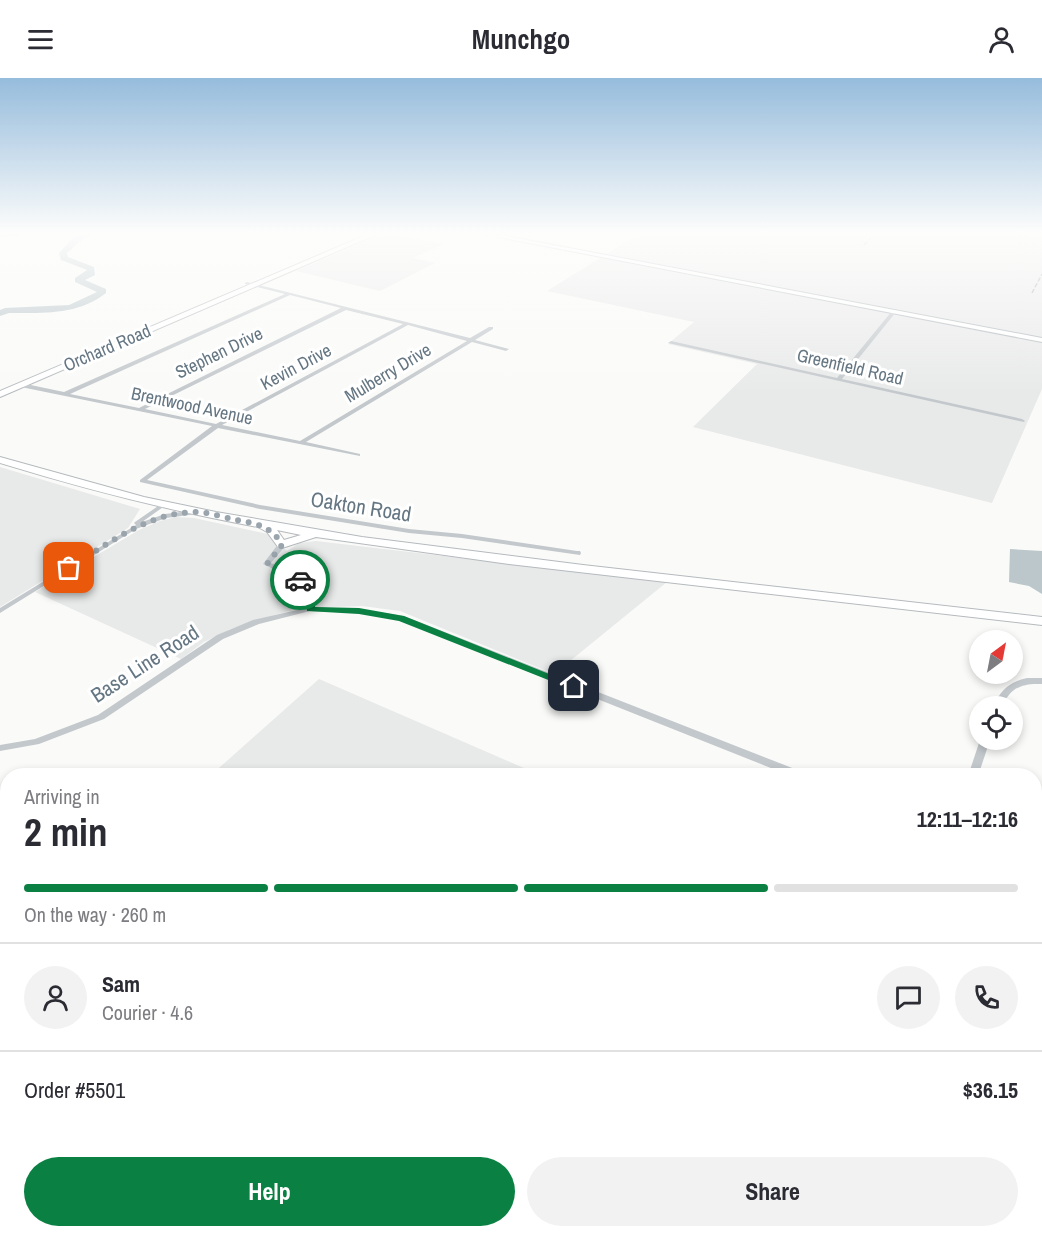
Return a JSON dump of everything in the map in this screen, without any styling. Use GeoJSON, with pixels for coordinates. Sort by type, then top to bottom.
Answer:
{"type":"FeatureCollection","features":[{"type":"Feature","properties":{"kind":"main road","name":"Orchard Road"},"geometry":{"type":"LineString","coordinates":[[0,394],[245,286]]}},
{"type":"Feature","properties":{"kind":"main road","name":"Orchard Road"},"geometry":{"type":"LineString","coordinates":[[0,387],[245,286]]}},
{"type":"Feature","properties":{"kind":"main road"},"geometry":{"type":"LineString","coordinates":[[0,460],[76,483],[196,512],[316,534],[417,549],[1042,621]]}},
{"type":"Feature","properties":{"kind":"main road"},"geometry":{"type":"LineString","coordinates":[[256,524],[271,530],[282,545],[316,534]]}},
{"type":"Feature","properties":{"kind":"street"},"geometry":{"type":"LineString","coordinates":[[258,286],[506,349]]}},
{"type":"Feature","properties":{"kind":"street"},"geometry":{"type":"LineString","coordinates":[[758,286],[1042,340]]}},
{"type":"Feature","properties":{"kind":"street"},"geometry":{"type":"LineString","coordinates":[[64,394],[289,294]]}},
{"type":"Feature","properties":{"kind":"street","name":"Stephen Drive"},"geometry":{"type":"LineString","coordinates":[[139,410],[346,308]]}},
{"type":"Feature","properties":{"kind":"street"},"geometry":{"type":"LineString","coordinates":[[839,380],[894,312]]}},
{"type":"Feature","properties":{"kind":"street","name":"Kevin Drive"},"geometry":{"type":"LineString","coordinates":[[142,481],[216,426],[407,324]]}},
{"type":"Feature","properties":{"kind":"street","name":"Mulberry Drive"},"geometry":{"type":"LineString","coordinates":[[301,443],[491,328]]}},
{"type":"Feature","properties":{"kind":"street","name":"Greenfield Road"},"geometry":{"type":"LineString","coordinates":[[671,343],[1022,421]]}},
{"type":"Feature","properties":{"kind":"street","name":"Brentwood Avenue"},"geometry":{"type":"LineString","coordinates":[[21,385],[358,455]]}},
{"type":"Feature","properties":{"kind":"street","name":"Oakton Road"},"geometry":{"type":"LineString","coordinates":[[142,481],[260,507],[409,531],[462,536],[577,553]]}},
{"type":"Feature","properties":{"kind":"street"},"geometry":{"type":"LineString","coordinates":[[134,528],[136,524],[164,504]]}},
{"type":"Feature","properties":{"kind":"street"},"geometry":{"type":"LineString","coordinates":[[0,611],[134,528],[165,516],[196,512]]}},
{"type":"Feature","properties":{"kind":"street"},"geometry":{"type":"LineString","coordinates":[[282,545],[267,564],[304,582],[311,589],[310,609]]}},
{"type":"Feature","properties":{"kind":"street","name":"Base Line Road"},"geometry":{"type":"LineString","coordinates":[[0,748],[36,742],[101,717],[220,637],[256,622],[310,609],[359,611],[401,618],[782,768]]}},
{"type":"Feature","properties":{"kind":"street"},"geometry":{"type":"LineString","coordinates":[[1004,696],[1009,688],[1018,683],[1042,681]]}},
{"type":"Feature","properties":{"kind":"street"},"geometry":{"type":"LineString","coordinates":[[976,768],[982,750]]}},
{"type":"Feature","properties":{"kind":"shaded area"},"geometry":{"type":"Polygon","coordinates":[[[359,286],[390,286],[380,291],[359,286]]]}},
{"type":"Feature","properties":{"kind":"shaded area"},"geometry":{"type":"Polygon","coordinates":[[[555,286],[1042,286],[1042,389],[992,503],[693,427],[757,364],[668,344],[694,322],[547,291],[555,286]]]}},
{"type":"Feature","properties":{"kind":"shaded area"},"geometry":{"type":"Polygon","coordinates":[[[0,467],[140,509],[128,528],[0,607],[0,467]]]}},
{"type":"Feature","properties":{"kind":"shaded area"},"geometry":{"type":"Polygon","coordinates":[[[176,517],[194,518],[268,534],[287,551],[299,543],[316,541],[667,582],[554,674],[400,611],[362,606],[301,608],[256,620],[204,642],[181,659],[35,592],[139,530],[176,517]]]}},
{"type":"Feature","properties":{"kind":"shaded area"},"geometry":{"type":"Polygon","coordinates":[[[1010,549],[1042,551],[1042,594],[1029,586],[1009,582],[1010,549]]]}},
{"type":"Feature","properties":{"kind":"shaded area"},"geometry":{"type":"Polygon","coordinates":[[[319,679],[524,768],[219,768],[319,679]]]}},
{"type":"Feature","properties":{"kind":"waterway"},"geometry":{"type":"LineString","coordinates":[[0,313],[8,310],[70,308],[93,299],[103,291],[92,286]]}},
{"type":"Feature","properties":{"kind":"railway"},"geometry":{"type":"LineString","coordinates":[[1032,293],[1036,286]]}},
{"type":"Feature","properties":{"kind":"way so far"},"geometry":{"type":"LineString","coordinates":[[69,568],[134,528],[157,518],[196,512],[256,524],[271,530],[282,545],[267,564],[300,580]]}},
{"type":"Feature","properties":{"kind":"route"},"geometry":{"type":"LineString","coordinates":[[300,580],[311,589],[310,609],[359,611],[401,618],[574,686]]}}]}
